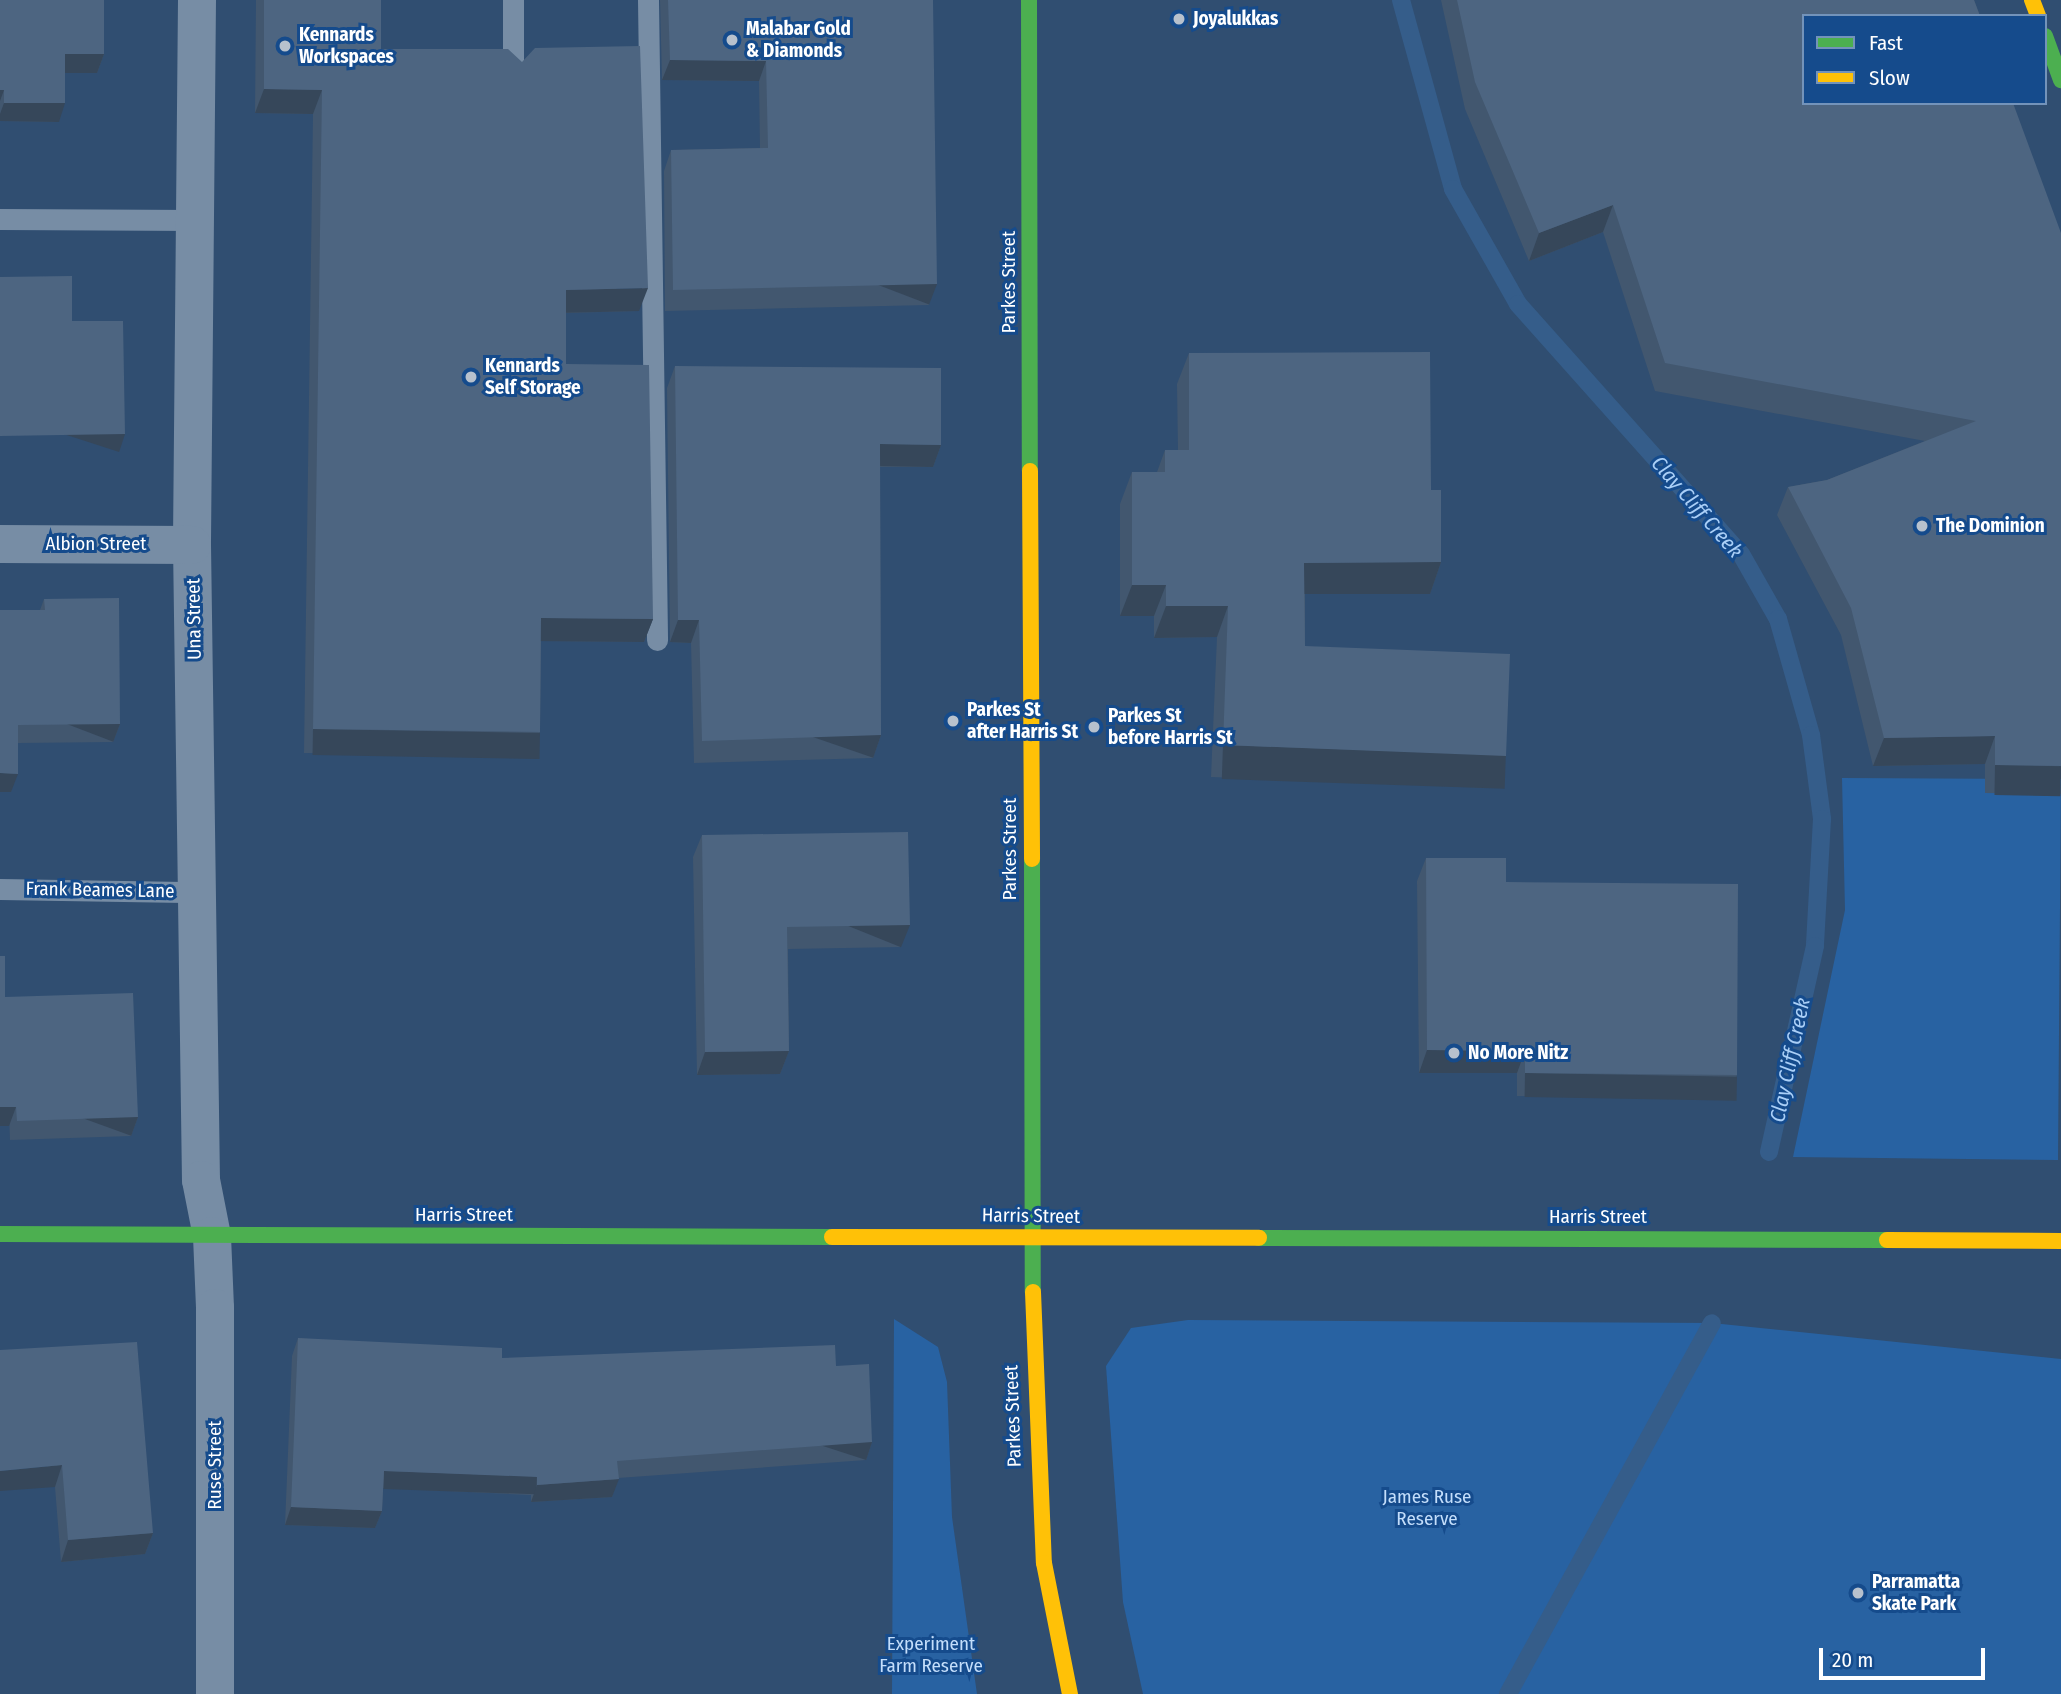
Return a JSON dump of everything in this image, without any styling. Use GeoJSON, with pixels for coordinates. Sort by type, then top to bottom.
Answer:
{"type":"FeatureCollection","features":[{"type":"Feature","properties":{"kind":"main road","name":"Parkes Street"},"geometry":{"type":"LineString","coordinates":[[1029,0],[1032,1238],[1036,1465],[1044,1563],[1070,1694]]}},
{"type":"Feature","properties":{"kind":"main road"},"geometry":{"type":"LineString","coordinates":[[2047,42],[2061,80]]}},
{"type":"Feature","properties":{"kind":"main road","name":"Harris Street"},"geometry":{"type":"LineString","coordinates":[[0,1234],[2061,1241]]}},
{"type":"Feature","properties":{"kind":"street","name":"Una Street"},"geometry":{"type":"LineString","coordinates":[[197,0],[192,545],[200,892],[201,1180],[212,1236]]}},
{"type":"Feature","properties":{"kind":"street","name":"Albion Street"},"geometry":{"type":"LineString","coordinates":[[0,544],[192,545]]}},
{"type":"Feature","properties":{"kind":"street","name":"Ruse Street"},"geometry":{"type":"LineString","coordinates":[[212,1236],[215,1694]]}},
{"type":"Feature","properties":{"kind":"lane"},"geometry":{"type":"LineString","coordinates":[[513,0],[513,72]]}},
{"type":"Feature","properties":{"kind":"lane"},"geometry":{"type":"LineString","coordinates":[[648,0],[657,640]]}},
{"type":"Feature","properties":{"kind":"lane"},"geometry":{"type":"LineString","coordinates":[[0,219],[195,220]]}},
{"type":"Feature","properties":{"kind":"lane","name":"Frank Beames Lane"},"geometry":{"type":"LineString","coordinates":[[0,889],[200,892]]}},
{"type":"Feature","properties":{"kind":"green space"},"geometry":{"type":"Polygon","coordinates":[[[1842,778],[2061,779],[2058,1160],[1793,1157],[1845,910],[1842,778]]]}},
{"type":"Feature","properties":{"kind":"green space","name":"Experiment Farm Reserve"},"geometry":{"type":"Polygon","coordinates":[[[894,1319],[938,1347],[947,1382],[952,1517],[977,1694],[892,1694],[894,1319]]]}},
{"type":"Feature","properties":{"kind":"green space","name":"James Ruse Reserve"},"geometry":{"type":"Polygon","coordinates":[[[1188,1320],[1712,1323],[2061,1359],[2061,1694],[1143,1694],[1123,1602],[1106,1366],[1131,1328],[1188,1320]]]}},
{"type":"Feature","properties":{"kind":"building"},"geometry":{"type":"Polygon","coordinates":[[[0,0],[104,0],[104,54],[65,54],[65,103],[4,103],[4,90],[0,90],[0,0]]]}},
{"type":"Feature","properties":{"kind":"building","name":"Kennards Self Storage"},"geometry":{"type":"Polygon","coordinates":[[[264,0],[381,0],[381,49],[508,49],[522,62],[535,48],[640,46],[648,288],[566,290],[566,364],[649,365],[653,619],[541,618],[540,732],[313,729],[322,90],[264,89],[264,0]]]}},
{"type":"Feature","properties":{"kind":"building"},"geometry":{"type":"Polygon","coordinates":[[[668,0],[933,0],[937,284],[673,290],[671,150],[768,148],[766,61],[670,60],[668,0]]]}},
{"type":"Feature","properties":{"kind":"building"},"geometry":{"type":"Polygon","coordinates":[[[1457,0],[1974,0],[1979,14],[1802,14],[1802,105],[2014,105],[2061,233],[2061,766],[1995,765],[1995,736],[1884,738],[1851,608],[1788,487],[1827,480],[1976,421],[1665,363],[1613,205],[1539,233],[1475,82],[1457,0]]]}},
{"type":"Feature","properties":{"kind":"building"},"geometry":{"type":"Polygon","coordinates":[[[72,276],[72,321],[123,321],[125,434],[0,436],[0,277],[72,276]]]}},
{"type":"Feature","properties":{"kind":"building"},"geometry":{"type":"Polygon","coordinates":[[[1430,352],[1431,490],[1441,490],[1441,562],[1304,563],[1305,646],[1510,654],[1506,756],[1223,745],[1228,606],[1166,606],[1166,585],[1132,585],[1132,472],[1165,472],[1165,450],[1189,450],[1189,353],[1430,352]]]}},
{"type":"Feature","properties":{"kind":"building"},"geometry":{"type":"Polygon","coordinates":[[[675,366],[941,368],[941,445],[880,444],[881,735],[702,741],[699,620],[678,620],[675,366]]]}},
{"type":"Feature","properties":{"kind":"building"},"geometry":{"type":"Polygon","coordinates":[[[119,598],[120,724],[18,725],[18,774],[0,773],[0,610],[45,610],[44,599],[119,598]]]}},
{"type":"Feature","properties":{"kind":"building"},"geometry":{"type":"Polygon","coordinates":[[[908,832],[910,925],[787,927],[789,1051],[705,1052],[702,835],[908,832]]]}},
{"type":"Feature","properties":{"kind":"building"},"geometry":{"type":"Polygon","coordinates":[[[1426,858],[1506,858],[1506,882],[1738,884],[1737,1075],[1525,1073],[1525,1051],[1427,1050],[1426,858]]]}},
{"type":"Feature","properties":{"kind":"building"},"geometry":{"type":"Polygon","coordinates":[[[0,956],[5,956],[5,997],[133,993],[138,1117],[17,1121],[16,1107],[0,1107],[0,956]]]}},
{"type":"Feature","properties":{"kind":"building"},"geometry":{"type":"Polygon","coordinates":[[[298,1338],[502,1348],[502,1358],[835,1345],[836,1366],[869,1364],[872,1442],[617,1461],[619,1479],[537,1485],[537,1477],[384,1471],[382,1511],[291,1507],[298,1338]]]}},
{"type":"Feature","properties":{"kind":"building"},"geometry":{"type":"Polygon","coordinates":[[[137,1342],[153,1533],[68,1540],[62,1465],[0,1471],[0,1350],[137,1342]]]}},
{"type":"Feature","properties":{"kind":"waterway","name":"Clay Cliff Creek"},"geometry":{"type":"LineString","coordinates":[[1401,0],[1453,189],[1518,304],[1741,554],[1778,619],[1811,735],[1822,819],[1815,946],[1769,1152]]}},
{"type":"Feature","properties":{"kind":"waterway"},"geometry":{"type":"LineString","coordinates":[[1508,1694],[1712,1323]]}},
{"type":"Feature","properties":{"kind":"traffic: fast"},"geometry":{"type":"LineString","coordinates":[[1029,0],[1030,471]]}},
{"type":"Feature","properties":{"kind":"traffic: fast"},"geometry":{"type":"LineString","coordinates":[[2047,42],[2061,80]]}},
{"type":"Feature","properties":{"kind":"traffic: fast"},"geometry":{"type":"LineString","coordinates":[[1032,859],[1033,1292]]}},
{"type":"Feature","properties":{"kind":"traffic: fast"},"geometry":{"type":"LineString","coordinates":[[0,1234],[832,1237]]}},
{"type":"Feature","properties":{"kind":"traffic: fast"},"geometry":{"type":"LineString","coordinates":[[1259,1238],[1887,1240]]}},
{"type":"Feature","properties":{"kind":"traffic: slow"},"geometry":{"type":"LineString","coordinates":[[2032,0],[2037,14]]}},
{"type":"Feature","properties":{"kind":"traffic: slow"},"geometry":{"type":"LineString","coordinates":[[1030,471],[1032,859]]}},
{"type":"Feature","properties":{"kind":"traffic: slow"},"geometry":{"type":"LineString","coordinates":[[832,1237],[1259,1238]]}},
{"type":"Feature","properties":{"kind":"traffic: slow"},"geometry":{"type":"LineString","coordinates":[[1887,1240],[2061,1241]]}},
{"type":"Feature","properties":{"kind":"traffic: slow"},"geometry":{"type":"LineString","coordinates":[[1033,1292],[1044,1563],[1070,1694]]}},
{"type":"Feature","properties":{"kind":"place","name":"Joyalukkas"},"geometry":{"type":"Point","coordinates":[1179,19]}},
{"type":"Feature","properties":{"kind":"place","name":"Malabar Gold & Diamonds"},"geometry":{"type":"Point","coordinates":[732,40]}},
{"type":"Feature","properties":{"kind":"place","name":"Kennards Workspaces"},"geometry":{"type":"Point","coordinates":[285,46]}},
{"type":"Feature","properties":{"kind":"place","name":"Kennards Self Storage"},"geometry":{"type":"Point","coordinates":[471,377]}},
{"type":"Feature","properties":{"kind":"place","name":"The Dominion"},"geometry":{"type":"Point","coordinates":[1922,526]}},
{"type":"Feature","properties":{"kind":"place","name":"Parkes St after Harris St"},"geometry":{"type":"Point","coordinates":[953,721]}},
{"type":"Feature","properties":{"kind":"place","name":"Parkes St before Harris St"},"geometry":{"type":"Point","coordinates":[1094,727]}},
{"type":"Feature","properties":{"kind":"place","name":"No More Nitz"},"geometry":{"type":"Point","coordinates":[1454,1053]}},
{"type":"Feature","properties":{"kind":"place","name":"Parramatta Skate Park"},"geometry":{"type":"Point","coordinates":[1858,1593]}}]}
